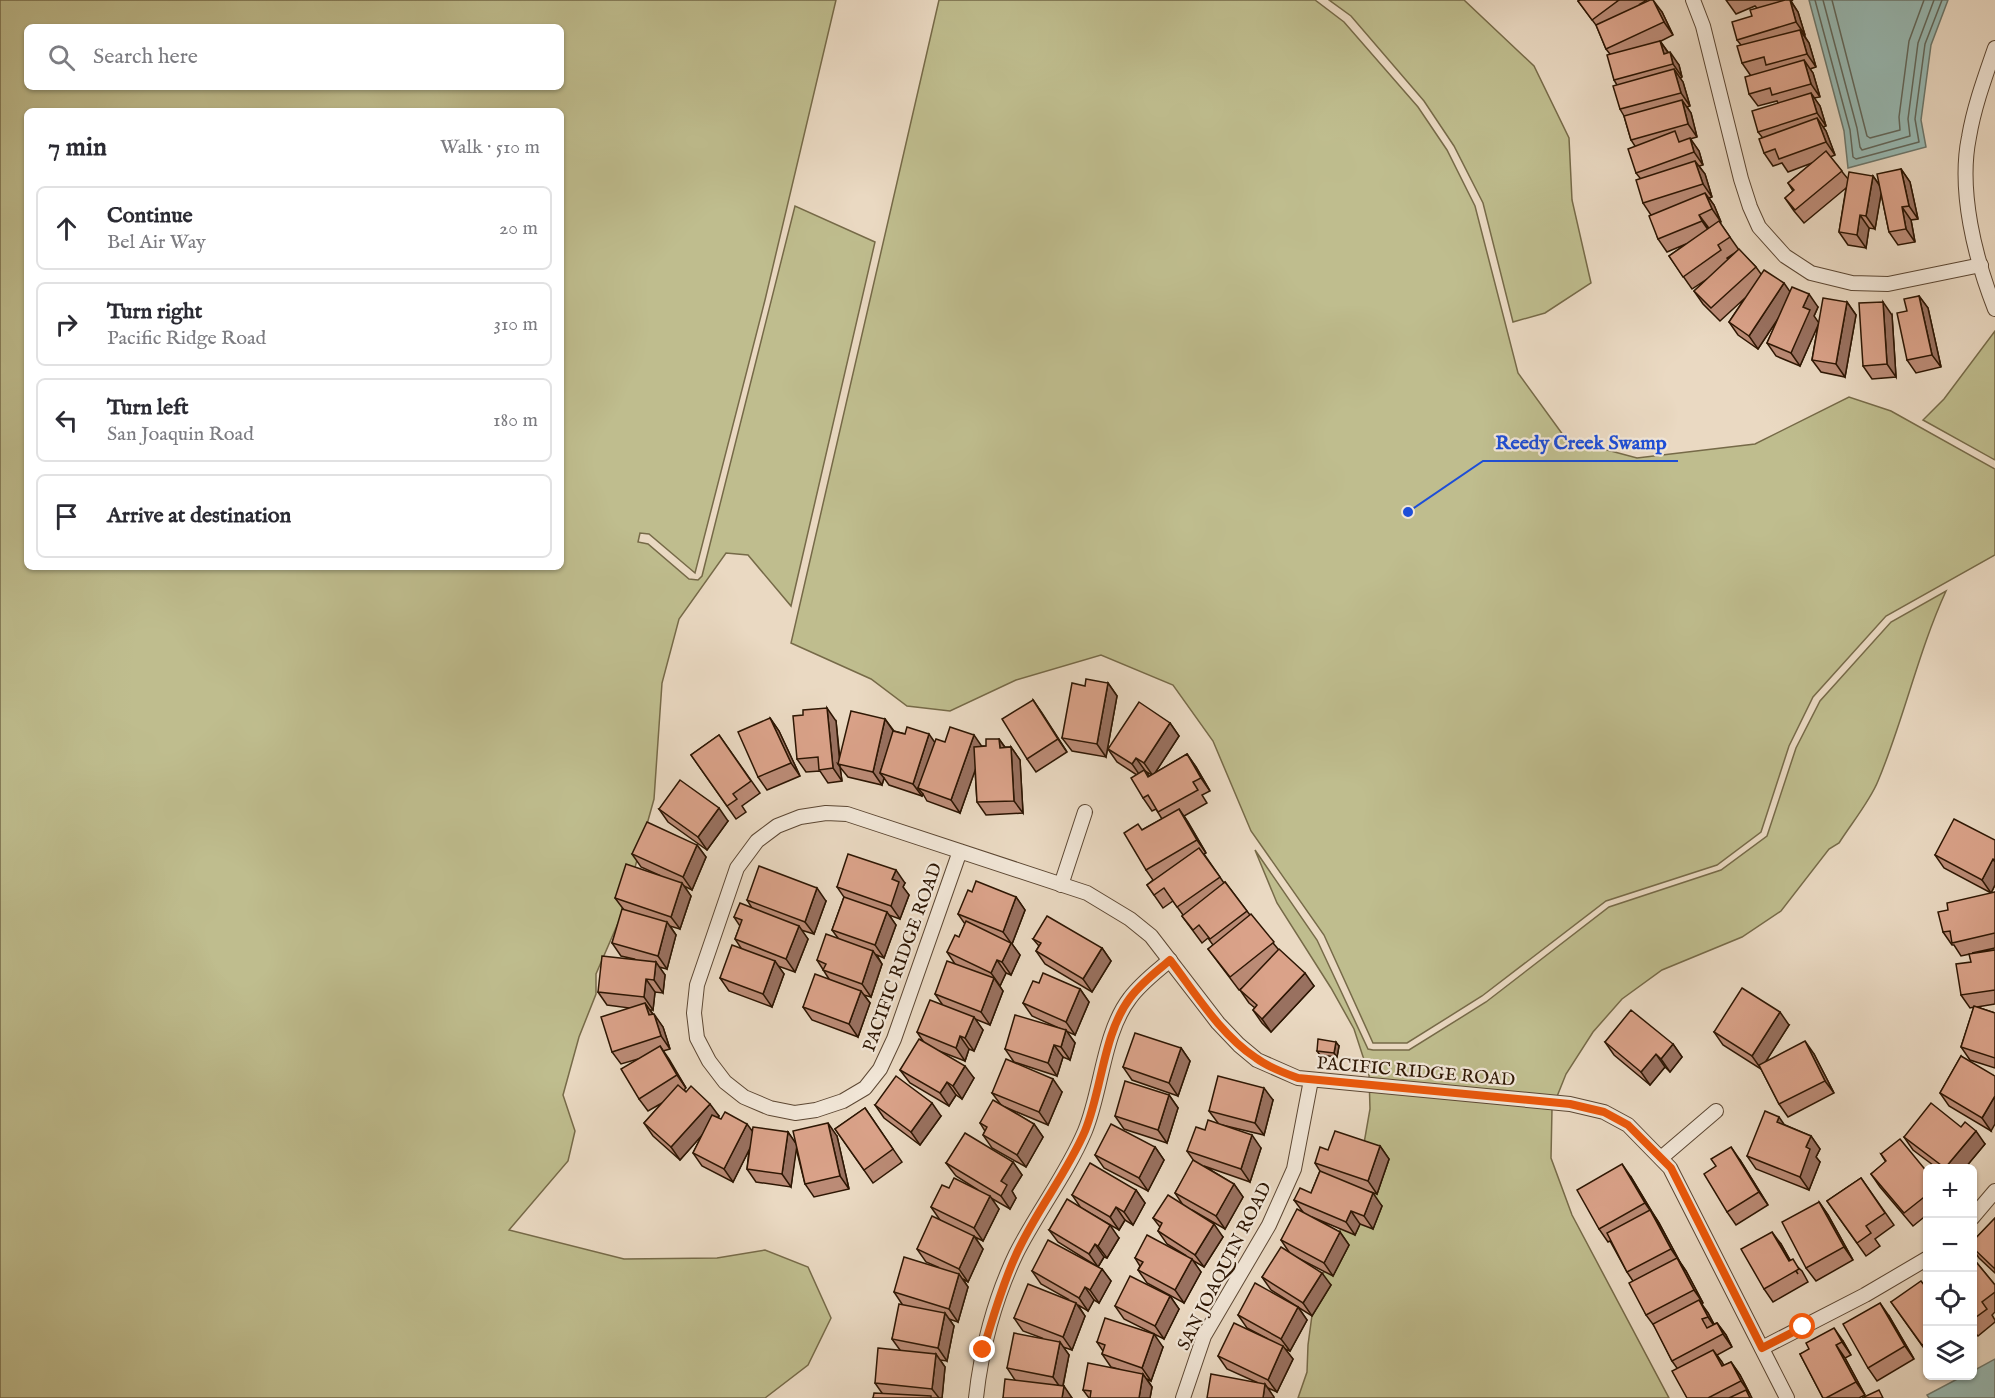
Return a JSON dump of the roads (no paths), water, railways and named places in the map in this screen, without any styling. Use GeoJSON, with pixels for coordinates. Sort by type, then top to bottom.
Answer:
{"type":"FeatureCollection","features":[{"type":"Feature","properties":{"kind":"street"},"geometry":{"type":"LineString","coordinates":[[1693,0],[1703,26],[1750,207],[1759,227],[1785,256],[1811,273],[1852,283],[1888,284],[1981,265]]}},
{"type":"Feature","properties":{"kind":"street"},"geometry":{"type":"LineString","coordinates":[[1995,48],[1968,138],[1966,180],[1972,236],[1995,309]]}},
{"type":"Feature","properties":{"kind":"street","name":"PACIFIC RIDGE ROAD"},"geometry":{"type":"LineString","coordinates":[[960,851],[894,1039],[880,1069],[865,1088],[843,1101],[816,1110],[795,1113],[770,1108],[744,1097],[725,1082],[709,1061],[697,1038],[694,1013],[697,985],[737,868],[757,841],[777,826],[800,817],[826,813],[847,814],[960,851],[1061,885],[1087,893],[1130,919],[1151,936],[1218,1023],[1239,1045],[1257,1060],[1281,1072],[1311,1080],[1570,1104],[1604,1112],[1628,1125],[1671,1168],[1787,1398]]}},
{"type":"Feature","properties":{"kind":"street"},"geometry":{"type":"LineString","coordinates":[[1061,885],[1085,813]]}},
{"type":"Feature","properties":{"kind":"street"},"geometry":{"type":"LineString","coordinates":[[976,1398],[983,1350],[1000,1295],[1016,1254],[1068,1166],[1085,1131],[1097,1097],[1115,1026],[1129,999],[1170,960]]}},
{"type":"Feature","properties":{"kind":"street","name":"SAN JOAQUIN ROAD"},"geometry":{"type":"LineString","coordinates":[[1182,1398],[1204,1336],[1269,1225],[1294,1169],[1311,1080]]}},
{"type":"Feature","properties":{"kind":"street"},"geometry":{"type":"LineString","coordinates":[[1661,1158],[1716,1111]]}},
{"type":"Feature","properties":{"kind":"street"},"geometry":{"type":"LineString","coordinates":[[1977,1212],[1995,1191]]}},
{"type":"Feature","properties":{"kind":"street"},"geometry":{"type":"LineString","coordinates":[[1762,1348],[1865,1295],[1923,1261]]}},
{"type":"Feature","properties":{"kind":"water"},"geometry":{"type":"Polygon","coordinates":[[[1809,0],[1948,0],[1931,45],[1921,120],[1926,147],[1848,168],[1844,131],[1809,0]]]}},
{"type":"Feature","properties":{"kind":"water"},"geometry":{"type":"Polygon","coordinates":[[[1995,1359],[1995,1398],[1929,1398],[1927,1395],[1955,1380],[1977,1380],[1977,1369],[1995,1359]]]}},
{"type":"Feature","properties":{"kind":"place","name":"Reedy Creek Swamp"},"geometry":{"type":"Point","coordinates":[1408,512]}}]}
